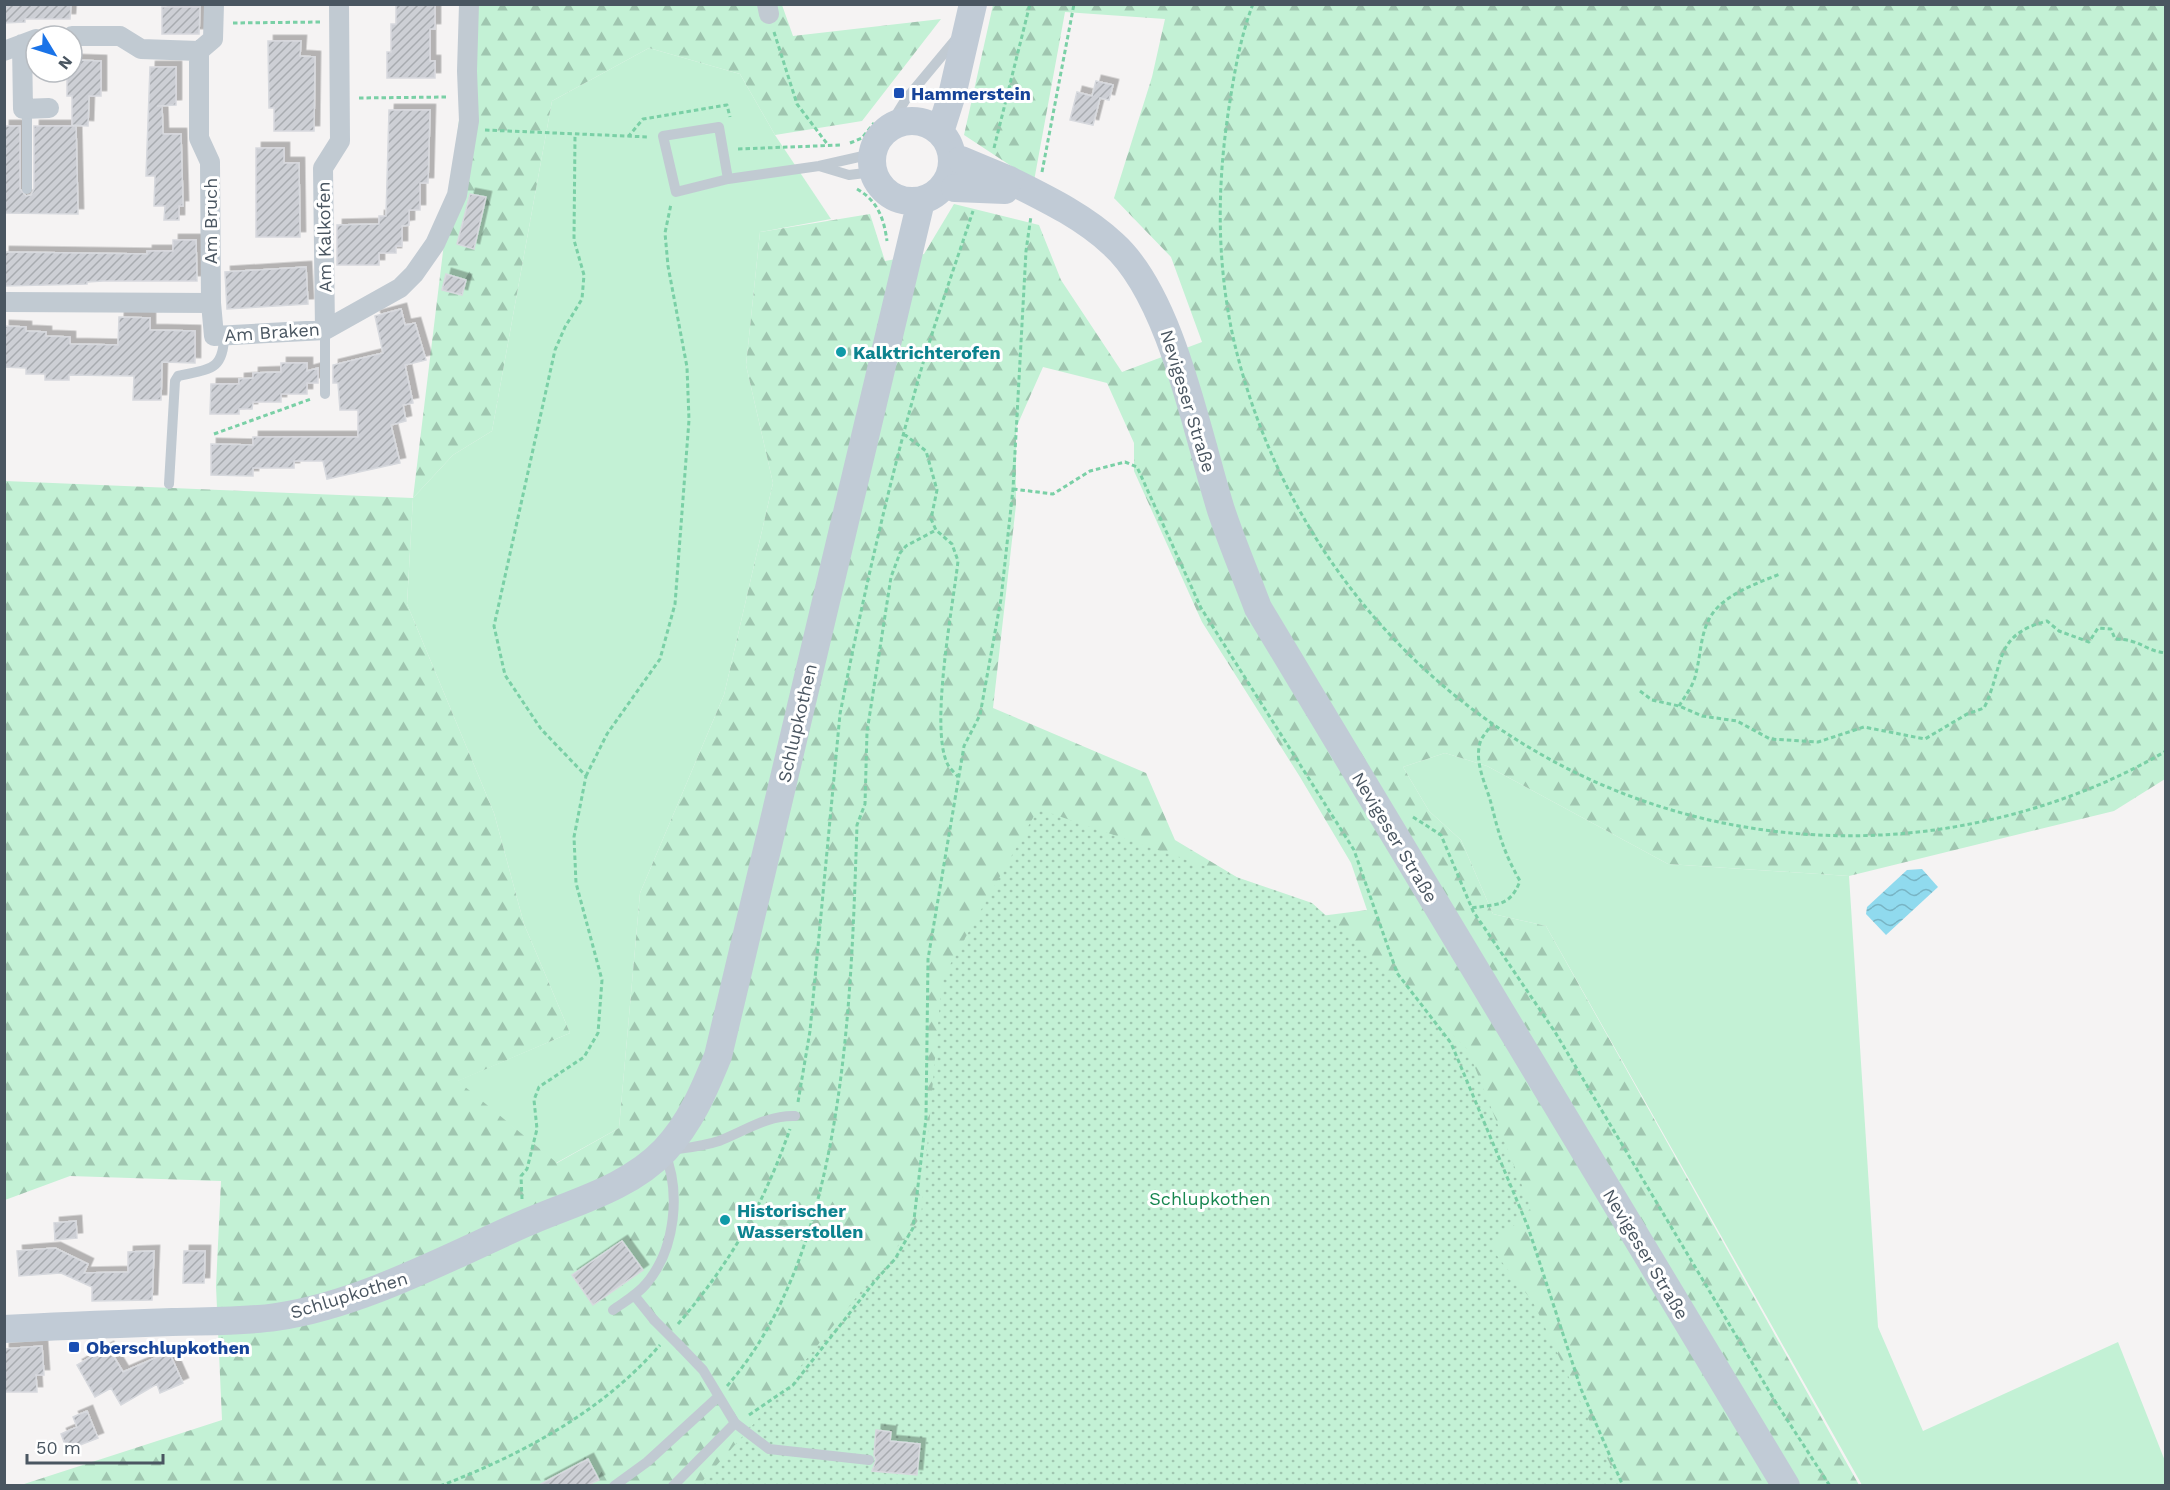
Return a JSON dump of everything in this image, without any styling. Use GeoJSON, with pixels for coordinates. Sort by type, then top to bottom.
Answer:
{"type":"FeatureCollection","features":[{"type":"Feature","properties":{"kind":"main road"},"geometry":{"type":"LineString","coordinates":[[942,142],[901,122],[888,128],[858,161],[886,193],[938,197],[952,168],[942,142],[968,25]]}},
{"type":"Feature","properties":{"kind":"main road","name":"Nevigeser Straße"},"geometry":{"type":"LineString","coordinates":[[942,142],[1007,185]]}},
{"type":"Feature","properties":{"kind":"main road","name":"Nevigeser Straße"},"geometry":{"type":"LineString","coordinates":[[938,197],[1007,185],[1037,186],[1114,244],[1149,289],[1168,335],[1222,512],[1258,608],[1786,1485]]}},
{"type":"Feature","properties":{"kind":"main road","name":"Schlupkothen"},"geometry":{"type":"LineString","coordinates":[[4,1329],[276,1317],[322,1306],[423,1272],[523,1224],[595,1196],[636,1173],[664,1151],[685,1125],[699,1101],[718,1056],[900,283],[900,218],[938,197]]}},
{"type":"Feature","properties":{"kind":"street","name":"Am Braken"},"geometry":{"type":"LineString","coordinates":[[4,302],[211,303],[214,336],[325,330],[400,288],[414,274],[435,244],[458,195],[468,129],[469,4]]}},
{"type":"Feature","properties":{"kind":"street","name":"Am Kalkofen"},"geometry":{"type":"LineString","coordinates":[[325,330],[323,168],[340,141],[339,13]]}},
{"type":"Feature","properties":{"kind":"street"},"geometry":{"type":"LineString","coordinates":[[84,36],[120,36],[141,50],[199,51],[213,39],[214,14]]}},
{"type":"Feature","properties":{"kind":"street"},"geometry":{"type":"LineString","coordinates":[[21,45],[23,108],[49,108]]}},
{"type":"Feature","properties":{"kind":"street","name":"Am Bruch"},"geometry":{"type":"LineString","coordinates":[[199,51],[199,138],[210,162],[211,303]]}},
{"type":"Feature","properties":{"kind":"lane"},"geometry":{"type":"LineString","coordinates":[[888,128],[906,99],[968,25]]}},
{"type":"Feature","properties":{"kind":"lane"},"geometry":{"type":"LineString","coordinates":[[27,108],[27,189]]}},
{"type":"Feature","properties":{"kind":"lane"},"geometry":{"type":"LineString","coordinates":[[728,179],[718,127],[663,136],[676,192],[728,179],[858,161]]}},
{"type":"Feature","properties":{"kind":"lane"},"geometry":{"type":"LineString","coordinates":[[819,166],[858,161]]}},
{"type":"Feature","properties":{"kind":"lane"},"geometry":{"type":"LineString","coordinates":[[325,330],[325,394]]}},
{"type":"Feature","properties":{"kind":"lane"},"geometry":{"type":"LineString","coordinates":[[169,484],[175,381],[178,376],[213,367],[220,362],[224,353],[224,335]]}},
{"type":"Feature","properties":{"kind":"lane"},"geometry":{"type":"LineString","coordinates":[[613,1310],[634,1295],[654,1272],[668,1236],[675,1197],[674,1183],[664,1151],[703,1146],[767,1119],[781,1115],[795,1116]]}},
{"type":"Feature","properties":{"kind":"lane"},"geometry":{"type":"LineString","coordinates":[[634,1295],[654,1320],[703,1370],[735,1423],[769,1449],[869,1460]]}},
{"type":"Feature","properties":{"kind":"lane"},"geometry":{"type":"LineString","coordinates":[[614,1485],[646,1462],[718,1397]]}},
{"type":"Feature","properties":{"kind":"lane"},"geometry":{"type":"LineString","coordinates":[[673,1485],[735,1423]]}},
{"type":"Feature","properties":{"kind":"path"},"geometry":{"type":"LineString","coordinates":[[996,142],[1030,4]]}},
{"type":"Feature","properties":{"kind":"path"},"geometry":{"type":"LineString","coordinates":[[735,1423],[771,1403],[793,1385],[875,1281],[895,1260],[913,1228],[926,1118],[928,959],[964,746],[980,715],[1002,599],[1013,489],[1026,251],[1074,4]]}},
{"type":"Feature","properties":{"kind":"path"},"geometry":{"type":"LineString","coordinates":[[1253,4],[1235,70],[1224,136],[1219,230],[1223,279],[1241,370],[1275,465],[1321,549],[1359,601],[1432,678],[1492,724],[1568,771],[1625,795],[1682,814],[1769,831],[1843,837],[1886,836],[1965,826],[2027,811],[2092,789],[2166,752]]}},
{"type":"Feature","properties":{"kind":"path"},"geometry":{"type":"LineString","coordinates":[[768,9],[797,104],[828,146]]}},
{"type":"Feature","properties":{"kind":"path"},"geometry":{"type":"LineString","coordinates":[[214,14],[339,13]]}},
{"type":"Feature","properties":{"kind":"path"},"geometry":{"type":"LineString","coordinates":[[339,98],[433,97]]}},
{"type":"Feature","properties":{"kind":"path"},"geometry":{"type":"LineString","coordinates":[[468,129],[576,135],[663,136]]}},
{"type":"Feature","properties":{"kind":"path"},"geometry":{"type":"LineString","coordinates":[[576,135],[574,240],[584,275],[582,299],[565,327],[555,350],[494,626],[505,675],[541,729],[586,776]]}},
{"type":"Feature","properties":{"kind":"path"},"geometry":{"type":"LineString","coordinates":[[858,161],[849,185],[864,193],[878,208],[884,221],[888,246]]}},
{"type":"Feature","properties":{"kind":"path"},"geometry":{"type":"LineString","coordinates":[[523,1224],[521,1176],[527,1169],[537,1128],[534,1100],[538,1087],[584,1057],[598,1033],[602,1012],[602,980],[576,883],[574,837],[586,776],[607,734],[660,659],[675,604],[689,420],[687,367],[668,266],[665,233],[676,192]]}},
{"type":"Feature","properties":{"kind":"path"},"geometry":{"type":"LineString","coordinates":[[677,1325],[742,1238],[762,1203],[795,1116],[804,1078],[840,714],[904,434],[929,343],[938,197]]}},
{"type":"Feature","properties":{"kind":"path"},"geometry":{"type":"LineString","coordinates":[[214,434],[325,394]]}},
{"type":"Feature","properties":{"kind":"path"},"geometry":{"type":"LineString","coordinates":[[904,434],[926,451],[933,471],[936,500],[931,509],[931,519],[936,530],[952,544],[958,561],[941,702],[942,740],[947,764],[959,778]]}},
{"type":"Feature","properties":{"kind":"path"},"geometry":{"type":"LineString","coordinates":[[1013,489],[1053,494],[1090,471],[1125,462],[1137,467],[1201,608],[1354,850],[1396,973],[1450,1043],[1528,1227],[1581,1389],[1623,1485]]}},
{"type":"Feature","properties":{"kind":"path"},"geometry":{"type":"LineString","coordinates":[[718,1397],[750,1355],[771,1321],[799,1258],[817,1207],[831,1136],[851,994],[857,825],[865,804],[867,732],[891,577],[900,553],[906,546],[936,530]]}},
{"type":"Feature","properties":{"kind":"path"},"geometry":{"type":"LineString","coordinates":[[1679,706],[1696,673],[1698,655],[1707,624],[1718,607],[1758,583],[1780,574]]}},
{"type":"Feature","properties":{"kind":"path"},"geometry":{"type":"LineString","coordinates":[[1640,691],[1652,700],[1679,706],[1702,716],[1737,721],[1770,739],[1818,742],[1864,727],[1925,739],[1967,714],[1984,708],[1994,688],[1998,664],[2010,638],[2026,626],[2047,621],[2059,631],[2089,642],[2098,628],[2111,628],[2115,639],[2142,642],[2154,652],[2166,653]]}},
{"type":"Feature","properties":{"kind":"path"},"geometry":{"type":"LineString","coordinates":[[1472,908],[1502,904],[1514,897],[1520,881],[1496,831],[1491,802],[1482,778],[1481,740],[1492,724]]}},
{"type":"Feature","properties":{"kind":"path"},"geometry":{"type":"LineString","coordinates":[[1409,812],[1415,820],[1441,835],[1472,908],[1561,1041],[1775,1401],[1830,1485]]}},
{"type":"Feature","properties":{"kind":"path"},"geometry":{"type":"LineString","coordinates":[[441,1485],[505,1460],[559,1429],[612,1391],[662,1342]]}},
{"type":"Feature","properties":{"kind":"green space"},"geometry":{"type":"Polygon","coordinates":[[[473,5],[782,5],[793,36],[941,19],[862,121],[775,135],[740,74],[649,48],[552,101],[492,431],[453,455],[413,498],[473,5]]]}},
{"type":"Feature","properties":{"kind":"green space"},"geometry":{"type":"Polygon","coordinates":[[[993,5],[2165,5],[2165,779],[2114,811],[1849,876],[1668,864],[1487,766],[1445,753],[1403,767],[1429,811],[1461,840],[1493,914],[1546,926],[1859,1485],[21,1485],[222,1420],[216,1286],[221,1181],[70,1176],[5,1200],[5,481],[413,498],[407,604],[494,813],[524,924],[570,1033],[458,1081],[557,1163],[619,1128],[640,893],[724,695],[773,483],[746,365],[760,232],[870,214],[885,261],[924,254],[954,204],[1039,225],[1061,280],[1122,372],[1202,342],[1171,257],[1114,198],[1152,77],[1165,19],[1065,12],[1034,181],[964,135],[993,5]],[[1043,367],[1016,428],[1016,505],[993,708],[1146,773],[1175,840],[1305,918],[1367,910],[1351,863],[1300,777],[1202,622],[1134,471],[1134,443],[1107,383],[1043,367]]]}},
{"type":"Feature","properties":{"kind":"green space"},"geometry":{"type":"Polygon","coordinates":[[[649,48],[740,74],[775,135],[831,219],[760,232],[746,365],[773,483],[724,695],[640,893],[619,1128],[556,1163],[457,1081],[570,1033],[524,924],[494,813],[407,604],[413,498],[453,455],[492,431],[552,101],[649,48]]]}},
{"type":"Feature","properties":{"kind":"green space"},"geometry":{"type":"Polygon","coordinates":[[[1445,753],[1487,766],[1668,864],[1849,876],[1878,1327],[1923,1431],[2118,1342],[2165,1461],[2165,1485],[1862,1485],[1546,926],[1493,914],[1461,840],[1429,811],[1403,767],[1445,753]]]}},
{"type":"Feature","properties":{"kind":"green space","name":"Schlupkothen"},"geometry":{"type":"Polygon","coordinates":[[[1038,809],[1312,903],[1369,954],[1468,1050],[1531,1208],[1491,1248],[1533,1302],[1620,1485],[698,1486],[759,1418],[921,1217],[942,979],[1038,809]]]}},
{"type":"Feature","properties":{"kind":"water"},"geometry":{"type":"Polygon","coordinates":[[[1922,869],[1938,887],[1886,935],[1866,914],[1867,907],[1907,870],[1922,869]]]}},
{"type":"Feature","properties":{"kind":"building"},"geometry":{"type":"Polygon","coordinates":[[[4,4],[71,4],[70,19],[25,19],[25,22],[4,23],[4,4]]]}},
{"type":"Feature","properties":{"kind":"building"},"geometry":{"type":"Polygon","coordinates":[[[396,4],[435,4],[435,29],[430,29],[430,61],[435,61],[435,78],[387,78],[387,52],[391,52],[391,24],[396,24],[396,4]]]}},
{"type":"Feature","properties":{"kind":"building"},"geometry":{"type":"Polygon","coordinates":[[[162,7],[200,7],[199,34],[162,34],[162,7]]]}},
{"type":"Feature","properties":{"kind":"building"},"geometry":{"type":"Polygon","coordinates":[[[268,41],[301,41],[300,56],[315,57],[314,131],[274,131],[274,108],[269,108],[268,41]]]}},
{"type":"Feature","properties":{"kind":"building"},"geometry":{"type":"Polygon","coordinates":[[[84,60],[101,61],[101,96],[89,96],[88,126],[72,125],[72,96],[67,96],[67,84],[84,84],[84,60]]]}},
{"type":"Feature","properties":{"kind":"building"},"geometry":{"type":"Polygon","coordinates":[[[150,67],[176,67],[176,105],[157,106],[162,106],[163,134],[181,134],[183,206],[179,206],[179,220],[164,220],[165,206],[154,206],[155,176],[146,176],[150,67]]]}},
{"type":"Feature","properties":{"kind":"building"},"geometry":{"type":"Polygon","coordinates":[[[1096,81],[1113,85],[1109,100],[1100,98],[1093,125],[1070,120],[1077,92],[1092,96],[1096,81]]]}},
{"type":"Feature","properties":{"kind":"building"},"geometry":{"type":"Polygon","coordinates":[[[389,110],[430,110],[428,183],[420,183],[420,210],[409,210],[409,225],[402,226],[402,246],[396,246],[396,253],[379,253],[379,265],[337,265],[337,225],[379,224],[379,216],[386,216],[389,110]]]}},
{"type":"Feature","properties":{"kind":"building"},"geometry":{"type":"Polygon","coordinates":[[[4,126],[20,126],[20,189],[26,196],[31,195],[34,189],[34,126],[76,126],[78,214],[4,213],[4,126]]]}},
{"type":"Feature","properties":{"kind":"building"},"geometry":{"type":"Polygon","coordinates":[[[256,148],[284,148],[284,163],[299,163],[300,237],[256,237],[256,148]]]}},
{"type":"Feature","properties":{"kind":"building"},"geometry":{"type":"Polygon","coordinates":[[[470,194],[486,197],[474,249],[457,244],[470,194]]]}},
{"type":"Feature","properties":{"kind":"building"},"geometry":{"type":"Polygon","coordinates":[[[173,240],[196,240],[197,281],[103,281],[87,282],[87,284],[4,286],[4,252],[147,254],[147,251],[173,251],[173,240]]]}},
{"type":"Feature","properties":{"kind":"building"},"geometry":{"type":"Polygon","coordinates":[[[306,267],[308,304],[227,309],[225,272],[306,267]]]}},
{"type":"Feature","properties":{"kind":"building"},"geometry":{"type":"Polygon","coordinates":[[[446,274],[466,280],[462,295],[442,290],[446,274]]]}},
{"type":"Feature","properties":{"kind":"building"},"geometry":{"type":"Polygon","coordinates":[[[401,309],[405,325],[415,323],[426,360],[405,365],[413,403],[403,405],[406,421],[391,425],[400,463],[327,479],[323,461],[294,461],[294,468],[253,468],[253,476],[211,475],[211,444],[253,445],[253,437],[358,437],[358,410],[340,410],[338,383],[333,383],[333,365],[383,353],[375,316],[401,309]]]}},
{"type":"Feature","properties":{"kind":"building"},"geometry":{"type":"Polygon","coordinates":[[[119,317],[150,318],[150,330],[195,331],[195,363],[162,362],[161,400],[133,400],[134,376],[69,375],[69,380],[45,380],[45,374],[26,374],[26,368],[4,367],[4,326],[26,327],[26,331],[46,332],[46,336],[70,337],[70,344],[118,345],[119,317]]]}},
{"type":"Feature","properties":{"kind":"building"},"geometry":{"type":"Polygon","coordinates":[[[281,363],[307,363],[307,371],[318,368],[318,383],[307,383],[307,394],[281,394],[281,402],[253,402],[252,409],[239,409],[239,414],[210,414],[211,384],[239,384],[239,379],[253,378],[253,373],[281,372],[281,363]]]}},
{"type":"Feature","properties":{"kind":"building"},"geometry":{"type":"Polygon","coordinates":[[[76,1221],[77,1238],[55,1240],[54,1223],[76,1221]]]}},
{"type":"Feature","properties":{"kind":"building"},"geometry":{"type":"Polygon","coordinates":[[[622,1241],[643,1270],[593,1305],[572,1275],[622,1241]]]}},
{"type":"Feature","properties":{"kind":"building"},"geometry":{"type":"Polygon","coordinates":[[[55,1248],[88,1264],[84,1273],[128,1272],[128,1252],[154,1251],[152,1300],[92,1301],[92,1287],[61,1273],[19,1276],[17,1251],[55,1248]]]}},
{"type":"Feature","properties":{"kind":"building"},"geometry":{"type":"Polygon","coordinates":[[[184,1251],[205,1251],[204,1283],[183,1283],[184,1251]]]}},
{"type":"Feature","properties":{"kind":"building"},"geometry":{"type":"Polygon","coordinates":[[[42,1346],[44,1375],[36,1375],[37,1392],[4,1392],[4,1349],[42,1346]]]}},
{"type":"Feature","properties":{"kind":"building"},"geometry":{"type":"Polygon","coordinates":[[[108,1347],[123,1372],[169,1352],[183,1383],[160,1393],[157,1384],[121,1405],[111,1388],[95,1397],[77,1365],[108,1347]]]}},
{"type":"Feature","properties":{"kind":"building"},"geometry":{"type":"Polygon","coordinates":[[[87,1411],[98,1438],[67,1450],[61,1434],[77,1427],[73,1417],[87,1411]]]}},
{"type":"Feature","properties":{"kind":"building"},"geometry":{"type":"Polygon","coordinates":[[[876,1430],[891,1432],[890,1441],[920,1444],[917,1475],[872,1471],[876,1460],[874,1455],[876,1430]]]}},
{"type":"Feature","properties":{"kind":"building"},"geometry":{"type":"Polygon","coordinates":[[[588,1459],[599,1480],[588,1485],[539,1485],[588,1459]]]}},
{"type":"Feature","properties":{"kind":"place","name":"Hammerstein"},"geometry":{"type":"Point","coordinates":[899,93]}},
{"type":"Feature","properties":{"kind":"place","name":"Kalktrichterofen"},"geometry":{"type":"Point","coordinates":[841,352]}},
{"type":"Feature","properties":{"kind":"place","name":"Historischer Wasserstollen"},"geometry":{"type":"Point","coordinates":[725,1220]}},
{"type":"Feature","properties":{"kind":"place","name":"Oberschlupkothen"},"geometry":{"type":"Point","coordinates":[74,1347]}}]}
